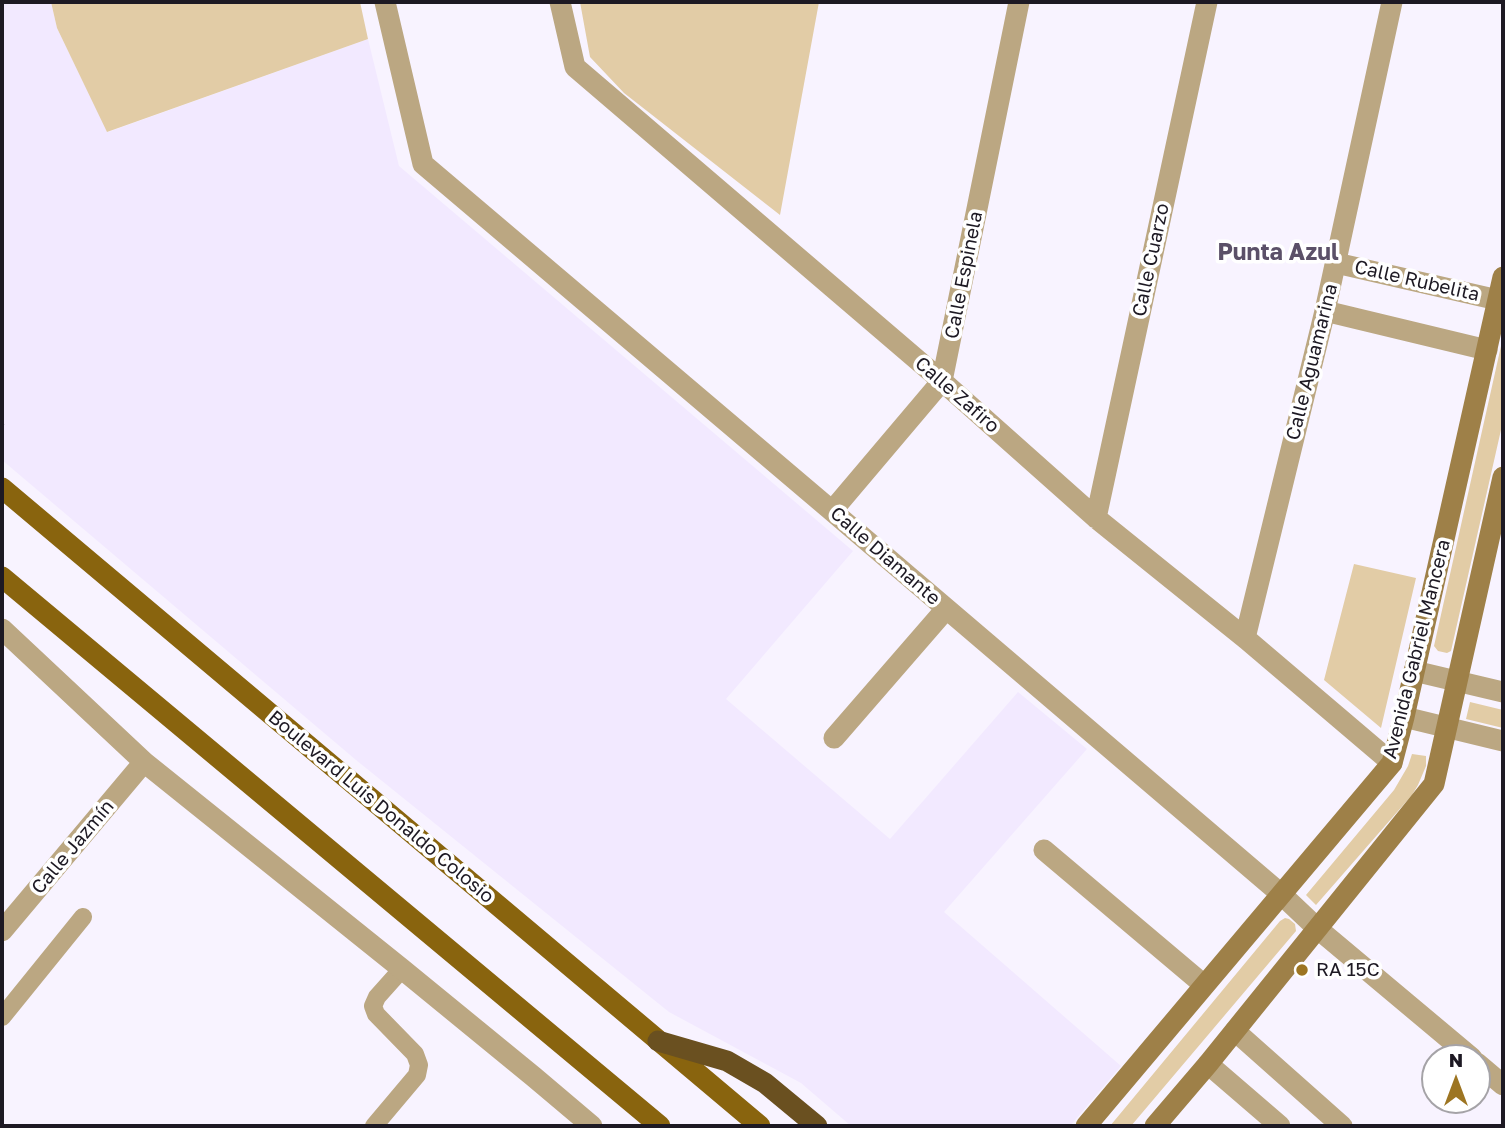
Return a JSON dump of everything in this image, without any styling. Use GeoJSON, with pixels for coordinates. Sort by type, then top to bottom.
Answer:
{"type":"FeatureCollection","features":[{"type":"Feature","properties":{"kind":"highway"},"geometry":{"type":"LineString","coordinates":[[658,1041],[727,1061],[765,1083],[817,1126]]}},
{"type":"Feature","properties":{"kind":"main road","name":"Boulevard Luis Donaldo Colosio"},"geometry":{"type":"LineString","coordinates":[[2,488],[760,1126]]}},
{"type":"Feature","properties":{"kind":"main road"},"geometry":{"type":"LineString","coordinates":[[2,577],[660,1126]]}},
{"type":"Feature","properties":{"kind":"street","name":"Calle Diamante"},"geometry":{"type":"LineString","coordinates":[[385,2],[423,164],[1455,1044]]}},
{"type":"Feature","properties":{"kind":"street","name":"Calle Zafiro"},"geometry":{"type":"LineString","coordinates":[[560,2],[575,67],[942,381],[1096,518],[1245,638],[1392,763]]}},
{"type":"Feature","properties":{"kind":"street","name":"Calle Espinela"},"geometry":{"type":"LineString","coordinates":[[832,511],[942,381],[1019,2]]}},
{"type":"Feature","properties":{"kind":"street","name":"Calle Cuarzo"},"geometry":{"type":"LineString","coordinates":[[1096,518],[1207,2]]}},
{"type":"Feature","properties":{"kind":"street","name":"Calle Aguamarina"},"geometry":{"type":"LineString","coordinates":[[1245,638],[1325,311],[1391,2]]}},
{"type":"Feature","properties":{"kind":"street","name":"Calle Rubelita"},"geometry":{"type":"LineString","coordinates":[[1336,263],[1498,300]]}},
{"type":"Feature","properties":{"kind":"street","name":"Avenida Gabriel Mancera"},"geometry":{"type":"LineString","coordinates":[[1086,1126],[1392,763],[1503,277]]}},
{"type":"Feature","properties":{"kind":"street"},"geometry":{"type":"LineString","coordinates":[[1325,311],[1486,350]]}},
{"type":"Feature","properties":{"kind":"street"},"geometry":{"type":"LineString","coordinates":[[1155,1126],[1434,785],[1503,477]]}},
{"type":"Feature","properties":{"kind":"street"},"geometry":{"type":"LineString","coordinates":[[834,738],[947,609]]}},
{"type":"Feature","properties":{"kind":"street"},"geometry":{"type":"LineString","coordinates":[[2,629],[145,762],[402,970],[579,1122]]}},
{"type":"Feature","properties":{"kind":"street"},"geometry":{"type":"LineString","coordinates":[[1414,671],[1503,692]]}},
{"type":"Feature","properties":{"kind":"street"},"geometry":{"type":"LineString","coordinates":[[1404,717],[1503,741]]}},
{"type":"Feature","properties":{"kind":"street","name":"Calle Jazmín"},"geometry":{"type":"LineString","coordinates":[[2,931],[145,762]]}},
{"type":"Feature","properties":{"kind":"street"},"geometry":{"type":"LineString","coordinates":[[1044,850],[1204,985]]}},
{"type":"Feature","properties":{"kind":"street"},"geometry":{"type":"LineString","coordinates":[[1235,1031],[1342,1126]]}},
{"type":"Feature","properties":{"kind":"street"},"geometry":{"type":"LineString","coordinates":[[1208,1064],[1280,1126]]}},
{"type":"Feature","properties":{"kind":"lane"},"geometry":{"type":"LineString","coordinates":[[2,1017],[83,917]]}},
{"type":"Feature","properties":{"kind":"lane"},"geometry":{"type":"LineString","coordinates":[[374,1126],[417,1075],[419,1065],[415,1054],[376,1014],[373,1006],[402,970]]}},
{"type":"Feature","properties":{"kind":"shaded area"},"geometry":{"type":"Polygon","coordinates":[[[2,2],[51,2],[57,28],[108,132],[368,39],[399,166],[853,551],[726,699],[890,839],[1018,692],[1087,749],[944,912],[1121,1066],[1070,1126],[851,1126],[801,1083],[669,1012],[356,760],[2,460],[2,2]]]}},
{"type":"Feature","properties":{"kind":"shaded area"},"geometry":{"type":"Polygon","coordinates":[[[51,2],[360,2],[368,39],[107,132],[57,28],[51,2]]]}},
{"type":"Feature","properties":{"kind":"shaded area"},"geometry":{"type":"Polygon","coordinates":[[[580,2],[819,2],[780,215],[624,93],[590,57],[580,2]]]}},
{"type":"Feature","properties":{"kind":"shaded area"},"geometry":{"type":"Polygon","coordinates":[[[1503,337],[1503,421],[1451,651],[1447,653],[1438,651],[1434,646],[1503,337]]]}},
{"type":"Feature","properties":{"kind":"shaded area"},"geometry":{"type":"Polygon","coordinates":[[[1354,564],[1416,578],[1381,728],[1324,680],[1354,564]]]}},
{"type":"Feature","properties":{"kind":"shaded area"},"geometry":{"type":"Polygon","coordinates":[[[1470,702],[1503,710],[1503,728],[1466,719],[1470,702]]]}},
{"type":"Feature","properties":{"kind":"shaded area"},"geometry":{"type":"Polygon","coordinates":[[[1412,754],[1426,756],[1426,766],[1412,795],[1316,905],[1306,895],[1394,790],[1412,754]]]}},
{"type":"Feature","properties":{"kind":"shaded area"},"geometry":{"type":"Polygon","coordinates":[[[1285,918],[1295,924],[1296,931],[1131,1126],[1110,1126],[1280,921],[1285,918]]]}},
{"type":"Feature","properties":{"kind":"place","name":"RA 15C"},"geometry":{"type":"Point","coordinates":[1302,970]}},
{"type":"Feature","properties":{"kind":"district","name":"Punta Azul"},"geometry":{"type":"Point","coordinates":[1278,253]}}]}
